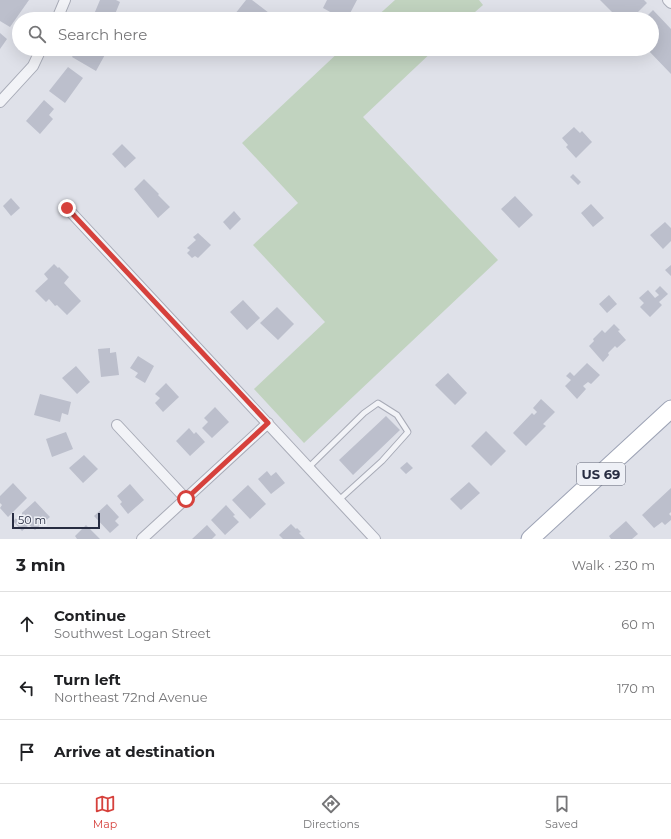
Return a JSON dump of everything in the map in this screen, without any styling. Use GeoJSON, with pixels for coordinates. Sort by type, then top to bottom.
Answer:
{"type":"FeatureCollection","features":[{"type":"Feature","properties":{"kind":"main road","name":"US 69"},"geometry":{"type":"LineString","coordinates":[[530,539],[671,409]]}},
{"type":"Feature","properties":{"kind":"street"},"geometry":{"type":"LineString","coordinates":[[60,12],[65,0]]}},
{"type":"Feature","properties":{"kind":"street"},"geometry":{"type":"LineString","coordinates":[[668,0],[671,3]]}},
{"type":"Feature","properties":{"kind":"street"},"geometry":{"type":"LineString","coordinates":[[0,102],[33,66],[38,56]]}},
{"type":"Feature","properties":{"kind":"street"},"geometry":{"type":"LineString","coordinates":[[67,208],[375,539]]}},
{"type":"Feature","properties":{"kind":"street"},"geometry":{"type":"LineString","coordinates":[[142,539],[268,423]]}},
{"type":"Feature","properties":{"kind":"street"},"geometry":{"type":"LineString","coordinates":[[117,425],[186,499]]}},
{"type":"Feature","properties":{"kind":"lane"},"geometry":{"type":"LineString","coordinates":[[309,467],[364,413],[378,403],[397,415],[408,432],[382,461],[339,500]]}},
{"type":"Feature","properties":{"kind":"green space"},"geometry":{"type":"Polygon","coordinates":[[[395,0],[479,0],[483,5],[475,12],[382,12],[395,0]]]}},
{"type":"Feature","properties":{"kind":"green space"},"geometry":{"type":"Polygon","coordinates":[[[335,56],[428,56],[363,117],[498,260],[304,443],[254,389],[325,322],[253,245],[298,203],[242,143],[335,56]]]}},
{"type":"Feature","properties":{"kind":"building"},"geometry":{"type":"Polygon","coordinates":[[[0,0],[29,0],[21,12],[12,12],[12,24],[10,27],[0,21],[0,0]]]}},
{"type":"Feature","properties":{"kind":"building"},"geometry":{"type":"Polygon","coordinates":[[[100,0],[116,0],[120,2],[116,12],[95,12],[100,0]]]}},
{"type":"Feature","properties":{"kind":"building"},"geometry":{"type":"Polygon","coordinates":[[[246,0],[252,0],[268,12],[237,12],[246,0]]]}},
{"type":"Feature","properties":{"kind":"building"},"geometry":{"type":"Polygon","coordinates":[[[327,0],[357,0],[351,12],[330,12],[323,8],[327,0]]]}},
{"type":"Feature","properties":{"kind":"building"},"geometry":{"type":"Polygon","coordinates":[[[600,0],[644,0],[647,3],[638,12],[612,12],[600,0]]]}},
{"type":"Feature","properties":{"kind":"building"},"geometry":{"type":"Polygon","coordinates":[[[659,16],[671,29],[671,74],[654,56],[659,56],[659,16]]]}},
{"type":"Feature","properties":{"kind":"building"},"geometry":{"type":"Polygon","coordinates":[[[0,33],[7,39],[0,49],[0,33]]]}},
{"type":"Feature","properties":{"kind":"building"},"geometry":{"type":"Polygon","coordinates":[[[73,56],[104,56],[96,71],[73,56]]]}},
{"type":"Feature","properties":{"kind":"building"},"geometry":{"type":"Polygon","coordinates":[[[68,67],[83,78],[65,103],[49,91],[68,67]]]}},
{"type":"Feature","properties":{"kind":"building"},"geometry":{"type":"Polygon","coordinates":[[[44,100],[54,109],[49,115],[53,119],[40,134],[26,121],[44,100]]]}},
{"type":"Feature","properties":{"kind":"building"},"geometry":{"type":"Polygon","coordinates":[[[574,127],[580,133],[582,131],[592,142],[576,158],[566,147],[568,145],[562,138],[574,127]]]}},
{"type":"Feature","properties":{"kind":"building"},"geometry":{"type":"Polygon","coordinates":[[[122,144],[136,158],[125,168],[112,154],[122,144]]]}},
{"type":"Feature","properties":{"kind":"building"},"geometry":{"type":"Polygon","coordinates":[[[573,174],[581,182],[578,185],[570,177],[573,174]]]}},
{"type":"Feature","properties":{"kind":"building"},"geometry":{"type":"Polygon","coordinates":[[[144,179],[170,207],[158,218],[134,189],[144,179]]]}},
{"type":"Feature","properties":{"kind":"building"},"geometry":{"type":"Polygon","coordinates":[[[515,196],[533,215],[519,228],[501,209],[515,196]]]}},
{"type":"Feature","properties":{"kind":"building"},"geometry":{"type":"Polygon","coordinates":[[[11,198],[20,208],[11,216],[3,206],[11,198]]]}},
{"type":"Feature","properties":{"kind":"building"},"geometry":{"type":"Polygon","coordinates":[[[591,204],[604,218],[593,227],[581,213],[591,204]]]}},
{"type":"Feature","properties":{"kind":"building"},"geometry":{"type":"Polygon","coordinates":[[[234,211],[241,219],[230,230],[223,222],[234,211]]]}},
{"type":"Feature","properties":{"kind":"building"},"geometry":{"type":"Polygon","coordinates":[[[665,222],[671,228],[671,241],[663,249],[650,235],[665,222]]]}},
{"type":"Feature","properties":{"kind":"building"},"geometry":{"type":"Polygon","coordinates":[[[198,233],[211,245],[198,258],[195,256],[192,258],[187,253],[190,250],[187,248],[196,240],[193,237],[198,233]]]}},
{"type":"Feature","properties":{"kind":"building"},"geometry":{"type":"Polygon","coordinates":[[[54,264],[69,277],[64,283],[81,301],[67,315],[57,305],[55,306],[49,299],[46,302],[35,291],[48,279],[44,274],[54,264]]]}},
{"type":"Feature","properties":{"kind":"building"},"geometry":{"type":"Polygon","coordinates":[[[671,265],[671,276],[665,270],[671,265]]]}},
{"type":"Feature","properties":{"kind":"building"},"geometry":{"type":"Polygon","coordinates":[[[660,286],[668,294],[659,302],[662,305],[650,317],[640,307],[644,303],[639,298],[648,290],[655,298],[659,295],[655,291],[660,286]]]}},
{"type":"Feature","properties":{"kind":"building"},"geometry":{"type":"Polygon","coordinates":[[[609,295],[617,304],[607,313],[599,304],[609,295]]]}},
{"type":"Feature","properties":{"kind":"building"},"geometry":{"type":"Polygon","coordinates":[[[243,300],[260,318],[247,330],[230,312],[243,300]]]}},
{"type":"Feature","properties":{"kind":"building"},"geometry":{"type":"Polygon","coordinates":[[[277,307],[294,324],[278,340],[260,323],[277,307]]]}},
{"type":"Feature","properties":{"kind":"building"},"geometry":{"type":"Polygon","coordinates":[[[614,324],[626,340],[617,348],[615,346],[608,353],[609,355],[603,362],[589,346],[594,341],[593,339],[602,330],[605,333],[614,324]]]}},
{"type":"Feature","properties":{"kind":"building"},"geometry":{"type":"Polygon","coordinates":[[[110,348],[110,353],[116,352],[119,375],[101,377],[98,349],[110,348]]]}},
{"type":"Feature","properties":{"kind":"building"},"geometry":{"type":"Polygon","coordinates":[[[138,356],[154,366],[145,383],[135,377],[138,373],[130,368],[138,356]]]}},
{"type":"Feature","properties":{"kind":"building"},"geometry":{"type":"Polygon","coordinates":[[[587,363],[600,375],[591,384],[588,382],[583,386],[586,389],[577,399],[565,386],[571,380],[566,376],[570,372],[574,376],[587,363]]]}},
{"type":"Feature","properties":{"kind":"building"},"geometry":{"type":"Polygon","coordinates":[[[76,366],[90,382],[77,394],[62,378],[76,366]]]}},
{"type":"Feature","properties":{"kind":"building"},"geometry":{"type":"Polygon","coordinates":[[[448,373],[467,393],[455,405],[435,385],[448,373]]]}},
{"type":"Feature","properties":{"kind":"building"},"geometry":{"type":"Polygon","coordinates":[[[166,383],[179,397],[163,412],[155,403],[160,398],[155,394],[166,383]]]}},
{"type":"Feature","properties":{"kind":"building"},"geometry":{"type":"Polygon","coordinates":[[[40,394],[71,402],[68,415],[62,413],[60,422],[34,415],[40,394]]]}},
{"type":"Feature","properties":{"kind":"building"},"geometry":{"type":"Polygon","coordinates":[[[541,399],[555,412],[543,424],[546,426],[526,446],[513,433],[532,413],[534,415],[537,412],[533,408],[541,399]]]}},
{"type":"Feature","properties":{"kind":"building"},"geometry":{"type":"Polygon","coordinates":[[[215,407],[229,422],[212,438],[202,428],[208,422],[204,418],[215,407]]]}},
{"type":"Feature","properties":{"kind":"building"},"geometry":{"type":"Polygon","coordinates":[[[386,416],[400,430],[353,475],[339,460],[386,416]]]}},
{"type":"Feature","properties":{"kind":"building"},"geometry":{"type":"Polygon","coordinates":[[[189,428],[194,434],[196,432],[205,442],[190,456],[176,441],[189,428]]]}},
{"type":"Feature","properties":{"kind":"building"},"geometry":{"type":"Polygon","coordinates":[[[486,431],[506,451],[491,466],[471,446],[486,431]]]}},
{"type":"Feature","properties":{"kind":"building"},"geometry":{"type":"Polygon","coordinates":[[[66,432],[73,449],[52,457],[46,439],[66,432]]]}},
{"type":"Feature","properties":{"kind":"building"},"geometry":{"type":"Polygon","coordinates":[[[84,455],[98,469],[83,483],[69,468],[84,455]]]}},
{"type":"Feature","properties":{"kind":"building"},"geometry":{"type":"Polygon","coordinates":[[[407,462],[413,468],[406,474],[400,468],[407,462]]]}},
{"type":"Feature","properties":{"kind":"building"},"geometry":{"type":"Polygon","coordinates":[[[267,471],[271,476],[276,472],[285,483],[271,494],[258,479],[267,471]]]}},
{"type":"Feature","properties":{"kind":"building"},"geometry":{"type":"Polygon","coordinates":[[[469,482],[480,493],[461,510],[450,499],[469,482]]]}},
{"type":"Feature","properties":{"kind":"building"},"geometry":{"type":"Polygon","coordinates":[[[13,483],[27,498],[8,517],[0,508],[2,505],[0,503],[0,496],[13,483]]]}},
{"type":"Feature","properties":{"kind":"building"},"geometry":{"type":"Polygon","coordinates":[[[130,484],[144,500],[128,514],[120,504],[122,502],[117,496],[130,484]]]}},
{"type":"Feature","properties":{"kind":"building"},"geometry":{"type":"Polygon","coordinates":[[[248,485],[266,504],[250,519],[232,500],[248,485]]]}},
{"type":"Feature","properties":{"kind":"building"},"geometry":{"type":"Polygon","coordinates":[[[671,488],[671,512],[669,514],[671,516],[671,520],[665,525],[662,522],[654,528],[642,515],[671,488]]]}},
{"type":"Feature","properties":{"kind":"building"},"geometry":{"type":"Polygon","coordinates":[[[35,501],[50,517],[35,530],[29,525],[22,531],[13,521],[35,501]]]}},
{"type":"Feature","properties":{"kind":"building"},"geometry":{"type":"Polygon","coordinates":[[[107,504],[119,517],[115,521],[119,525],[110,533],[94,516],[107,504]]]}},
{"type":"Feature","properties":{"kind":"building"},"geometry":{"type":"Polygon","coordinates":[[[226,505],[239,522],[225,535],[211,520],[226,505]]]}},
{"type":"Feature","properties":{"kind":"building"},"geometry":{"type":"Polygon","coordinates":[[[626,521],[638,534],[632,539],[611,539],[609,536],[626,521]]]}},
{"type":"Feature","properties":{"kind":"building"},"geometry":{"type":"Polygon","coordinates":[[[291,524],[301,532],[299,533],[305,539],[283,539],[279,535],[291,524]]]}},
{"type":"Feature","properties":{"kind":"building"},"geometry":{"type":"Polygon","coordinates":[[[86,525],[100,539],[77,539],[75,536],[86,525]]]}},
{"type":"Feature","properties":{"kind":"building"},"geometry":{"type":"Polygon","coordinates":[[[207,525],[216,535],[212,539],[192,539],[207,525]]]}},
{"type":"Feature","properties":{"kind":"route"},"geometry":{"type":"LineString","coordinates":[[67,208],[268,423],[186,499]]}}]}
